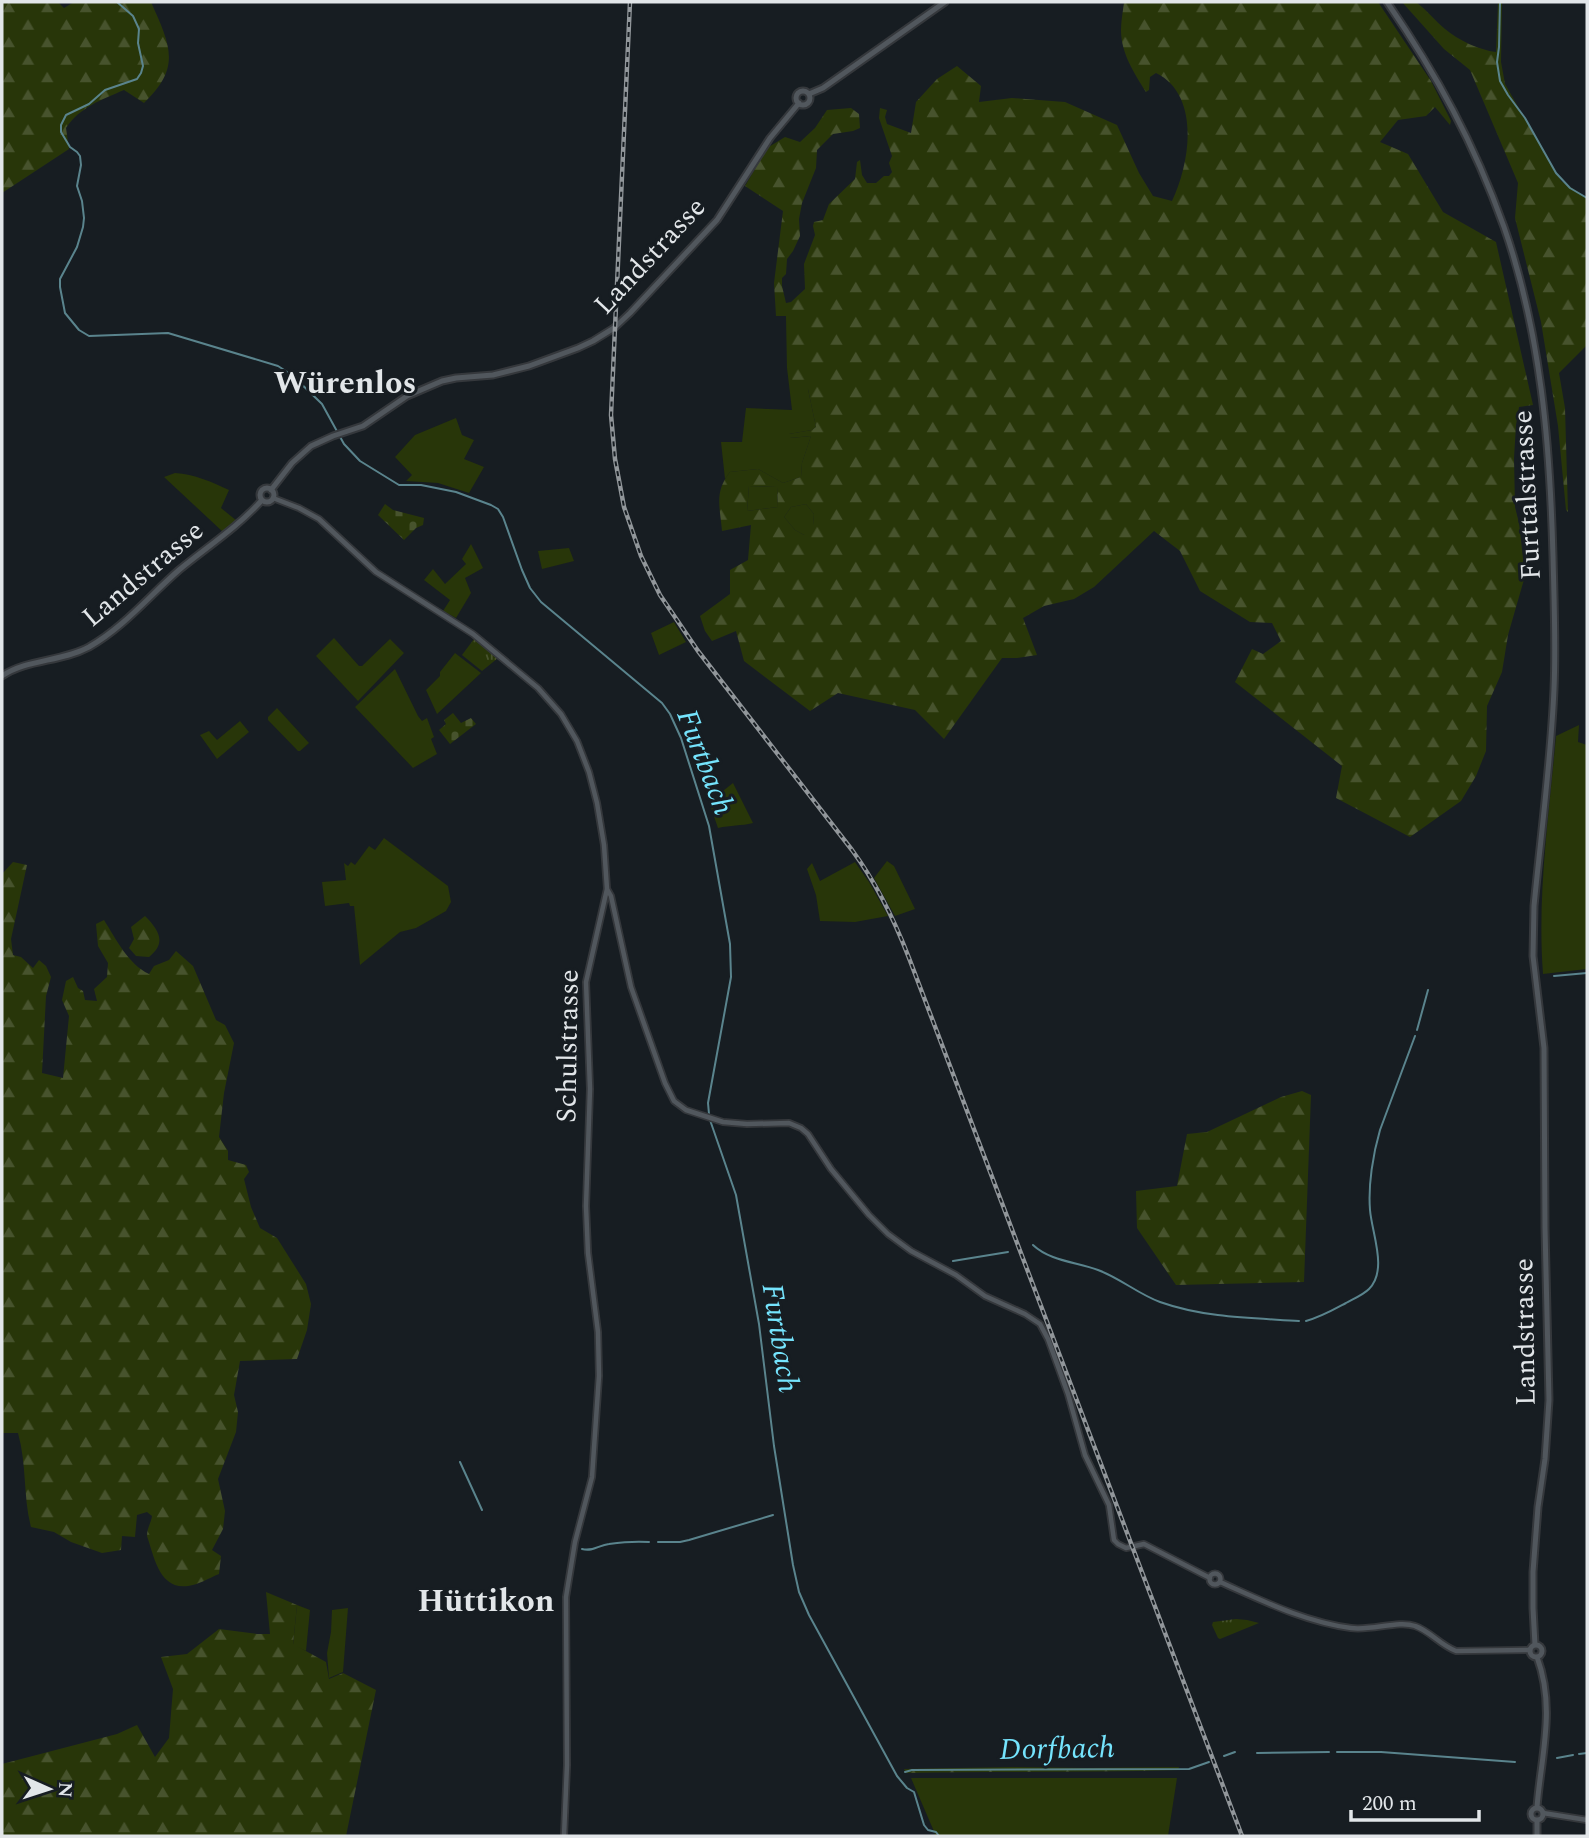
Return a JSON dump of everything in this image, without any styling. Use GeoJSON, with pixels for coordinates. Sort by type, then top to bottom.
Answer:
{"type":"FeatureCollection","features":[{"type":"Feature","properties":{"kind":"main road"},"geometry":{"type":"LineString","coordinates":[[809,94],[833,81],[945,2]]}},
{"type":"Feature","properties":{"kind":"main road","name":"Furttalstrasse"},"geometry":{"type":"LineString","coordinates":[[1387,2],[1432,70],[1483,173],[1521,284],[1538,361],[1551,502],[1555,639],[1554,690],[1534,906],[1535,976],[1542,1018]]}},
{"type":"Feature","properties":{"kind":"main road"},"geometry":{"type":"LineString","coordinates":[[806,91],[809,94],[808,103],[799,103],[796,97],[799,92],[806,91]]}},
{"type":"Feature","properties":{"kind":"main road","name":"Landstrasse"},"geometry":{"type":"LineString","coordinates":[[271,490],[292,463],[311,446],[363,426],[407,396],[456,378],[493,375],[529,366],[581,347],[614,328],[712,226],[771,138],[799,103]]}},
{"type":"Feature","properties":{"kind":"main road"},"geometry":{"type":"LineString","coordinates":[[266,488],[271,490],[273,498],[268,502],[262,500],[260,495],[266,488]]}},
{"type":"Feature","properties":{"kind":"main road","name":"Landstrasse"},"geometry":{"type":"LineString","coordinates":[[2,676],[15,669],[72,655],[104,637],[181,569],[250,514],[262,500]]}},
{"type":"Feature","properties":{"kind":"main road","name":"Landstrasse"},"geometry":{"type":"LineString","coordinates":[[1532,1647],[1533,1572],[1549,1400],[1542,1018]]}},
{"type":"Feature","properties":{"kind":"main road"},"geometry":{"type":"LineString","coordinates":[[1539,1646],[1541,1653],[1537,1657],[1531,1655],[1532,1647],[1539,1646]]}},
{"type":"Feature","properties":{"kind":"main road"},"geometry":{"type":"LineString","coordinates":[[1537,1657],[1544,1678],[1547,1728],[1537,1807],[1531,1813],[1537,1820]]}},
{"type":"Feature","properties":{"kind":"main road"},"geometry":{"type":"LineString","coordinates":[[1537,1807],[1541,1808],[1543,1813],[1537,1820]]}},
{"type":"Feature","properties":{"kind":"main road"},"geometry":{"type":"LineString","coordinates":[[1537,1820],[1537,1836]]}},
{"type":"Feature","properties":{"kind":"street","name":"Schulstrasse"},"geometry":{"type":"LineString","coordinates":[[273,498],[319,519],[376,572],[473,634],[550,699],[577,741],[592,782],[604,845],[607,889],[585,989],[590,1079],[586,1170],[587,1232],[598,1332],[599,1376],[592,1478],[575,1542],[566,1597],[568,1765],[564,1836]]}},
{"type":"Feature","properties":{"kind":"street"},"geometry":{"type":"LineString","coordinates":[[607,889],[611,896],[631,987],[665,1083],[678,1106],[723,1122],[793,1124],[801,1128],[808,1134],[831,1169],[888,1234],[911,1251],[962,1278],[985,1296],[1025,1314],[1040,1324],[1064,1383],[1085,1455],[1109,1505],[1113,1536],[1118,1544],[1126,1548],[1144,1544],[1210,1578],[1217,1574],[1221,1577],[1220,1582],[1312,1621],[1362,1629],[1408,1624],[1423,1630],[1456,1651],[1532,1647]]}},
{"type":"Feature","properties":{"kind":"street"},"geometry":{"type":"LineString","coordinates":[[1543,1813],[1587,1820]]}},
{"type":"Feature","properties":{"kind":"green space"},"geometry":{"type":"Polygon","coordinates":[[[2,2],[58,2],[64,8],[74,2],[151,2],[169,55],[164,78],[144,103],[124,90],[84,109],[66,128],[69,149],[2,193],[2,2]]]}},
{"type":"Feature","properties":{"kind":"green space"},"geometry":{"type":"Polygon","coordinates":[[[1124,2],[1378,2],[1431,81],[1451,121],[1450,125],[1435,107],[1426,116],[1398,120],[1380,142],[1408,154],[1443,212],[1496,242],[1533,405],[1519,407],[1514,458],[1515,507],[1525,576],[1508,635],[1502,672],[1487,706],[1486,751],[1476,776],[1461,801],[1410,837],[1336,798],[1342,766],[1235,682],[1252,649],[1263,654],[1281,641],[1272,623],[1250,622],[1200,591],[1180,551],[1154,531],[1094,587],[1074,599],[1044,606],[1023,618],[1037,655],[1002,658],[944,739],[915,710],[838,693],[810,711],[744,661],[736,631],[712,641],[705,631],[700,616],[730,594],[730,570],[748,560],[751,525],[722,531],[719,500],[725,479],[730,472],[758,469],[783,483],[801,477],[802,463],[811,436],[789,438],[789,434],[816,427],[808,389],[794,387],[787,368],[786,316],[776,316],[774,283],[783,211],[745,186],[767,148],[785,137],[800,142],[815,128],[827,110],[851,108],[859,114],[860,128],[833,134],[817,150],[816,168],[802,203],[800,236],[787,259],[786,274],[782,278],[786,303],[791,302],[805,289],[804,264],[815,235],[814,222],[823,220],[829,204],[855,179],[857,162],[860,160],[862,175],[867,183],[876,183],[892,172],[889,163],[892,156],[879,118],[880,108],[887,110],[887,124],[911,133],[916,102],[937,79],[957,66],[981,86],[979,102],[1012,98],[1065,102],[1117,125],[1153,196],[1172,201],[1187,150],[1186,113],[1180,97],[1170,83],[1156,73],[1150,77],[1149,90],[1146,92],[1137,78],[1126,55],[1122,38],[1124,2]],[[749,486],[747,511],[778,507],[777,487],[749,486]],[[806,504],[791,507],[784,517],[795,530],[804,535],[807,526],[813,525],[814,514],[806,504]]]}},
{"type":"Feature","properties":{"kind":"green space"},"geometry":{"type":"Polygon","coordinates":[[[1402,2],[1416,2],[1456,37],[1476,47],[1496,52],[1498,2],[1502,2],[1501,62],[1505,84],[1561,181],[1587,198],[1587,345],[1559,373],[1565,408],[1568,512],[1558,426],[1541,322],[1515,218],[1518,183],[1470,70],[1444,49],[1402,2]]]}},
{"type":"Feature","properties":{"kind":"green space"},"geometry":{"type":"Polygon","coordinates":[[[787,368],[808,389],[816,427],[789,434],[790,438],[811,436],[802,463],[801,477],[783,483],[758,469],[730,472],[725,479],[721,442],[742,442],[746,408],[792,410],[787,368]]]}},
{"type":"Feature","properties":{"kind":"green space"},"geometry":{"type":"Polygon","coordinates":[[[456,418],[462,435],[474,440],[464,459],[484,467],[469,493],[438,483],[406,481],[412,475],[395,457],[415,435],[456,418]]]}},
{"type":"Feature","properties":{"kind":"green space"},"geometry":{"type":"Polygon","coordinates":[[[175,473],[209,481],[229,490],[221,508],[237,521],[223,532],[164,477],[175,473]]]}},
{"type":"Feature","properties":{"kind":"green space"},"geometry":{"type":"Polygon","coordinates":[[[749,486],[777,487],[778,507],[747,511],[749,486]]]}},
{"type":"Feature","properties":{"kind":"green space"},"geometry":{"type":"Polygon","coordinates":[[[385,504],[393,510],[424,518],[423,525],[404,540],[378,515],[385,504]]]}},
{"type":"Feature","properties":{"kind":"green space"},"geometry":{"type":"Polygon","coordinates":[[[806,504],[814,514],[813,526],[804,535],[795,530],[784,517],[791,507],[806,504]]]}},
{"type":"Feature","properties":{"kind":"green space"},"geometry":{"type":"Polygon","coordinates":[[[471,544],[483,568],[465,578],[471,593],[456,618],[443,611],[450,600],[424,580],[433,569],[445,584],[466,564],[462,559],[471,544]]]}},
{"type":"Feature","properties":{"kind":"green space"},"geometry":{"type":"Polygon","coordinates":[[[569,548],[574,561],[542,569],[538,551],[569,548]]]}},
{"type":"Feature","properties":{"kind":"green space"},"geometry":{"type":"Polygon","coordinates":[[[674,622],[686,642],[659,655],[651,633],[674,622]]]}},
{"type":"Feature","properties":{"kind":"green space"},"geometry":{"type":"Polygon","coordinates":[[[334,638],[359,666],[390,639],[404,653],[358,701],[316,656],[334,638]]]}},
{"type":"Feature","properties":{"kind":"green space"},"geometry":{"type":"Polygon","coordinates":[[[474,639],[498,658],[482,671],[462,655],[474,639]]]}},
{"type":"Feature","properties":{"kind":"green space"},"geometry":{"type":"Polygon","coordinates":[[[455,653],[481,673],[437,714],[426,690],[440,676],[440,672],[455,653]]]}},
{"type":"Feature","properties":{"kind":"green space"},"geometry":{"type":"Polygon","coordinates":[[[395,669],[418,716],[422,721],[427,718],[434,737],[431,739],[437,754],[413,768],[355,707],[395,669]]]}},
{"type":"Feature","properties":{"kind":"green space"},"geometry":{"type":"Polygon","coordinates":[[[277,708],[309,743],[300,751],[268,720],[277,708]]]}},
{"type":"Feature","properties":{"kind":"green space"},"geometry":{"type":"Polygon","coordinates":[[[453,713],[461,723],[471,718],[476,724],[450,744],[439,730],[446,724],[444,720],[453,713]]]}},
{"type":"Feature","properties":{"kind":"green space"},"geometry":{"type":"Polygon","coordinates":[[[240,721],[249,732],[217,759],[200,735],[209,731],[217,740],[240,721]]]}},
{"type":"Feature","properties":{"kind":"green space"},"geometry":{"type":"Polygon","coordinates":[[[1579,725],[1578,742],[1587,745],[1587,969],[1543,974],[1543,885],[1556,736],[1579,725]]]}},
{"type":"Feature","properties":{"kind":"green space"},"geometry":{"type":"Polygon","coordinates":[[[733,783],[753,823],[718,828],[709,802],[733,783]]]}},
{"type":"Feature","properties":{"kind":"green space"},"geometry":{"type":"Polygon","coordinates":[[[384,838],[448,886],[451,902],[446,911],[416,928],[400,932],[360,965],[354,906],[349,903],[325,906],[322,882],[346,880],[344,863],[348,866],[351,862],[355,865],[369,846],[375,850],[384,838]]]}},
{"type":"Feature","properties":{"kind":"green space"},"geometry":{"type":"Polygon","coordinates":[[[887,861],[894,866],[915,909],[895,916],[874,878],[887,861]]]}},
{"type":"Feature","properties":{"kind":"green space"},"geometry":{"type":"Polygon","coordinates":[[[13,862],[27,865],[11,939],[13,955],[21,957],[33,968],[39,960],[46,966],[51,977],[46,996],[42,1073],[63,1078],[69,1016],[62,1000],[66,981],[73,977],[78,988],[83,991],[85,1000],[97,1001],[94,989],[107,977],[108,963],[98,946],[96,924],[104,920],[129,958],[149,974],[154,966],[169,960],[176,951],[193,966],[216,1020],[225,1025],[234,1043],[219,1137],[228,1151],[228,1160],[246,1165],[249,1172],[244,1179],[260,1228],[277,1238],[306,1284],[311,1304],[307,1330],[297,1359],[240,1361],[234,1395],[238,1412],[236,1432],[218,1479],[225,1511],[223,1529],[212,1550],[221,1556],[219,1574],[200,1583],[178,1586],[164,1577],[155,1562],[147,1536],[152,1516],[147,1512],[137,1515],[135,1537],[122,1536],[121,1550],[102,1553],[71,1542],[54,1532],[31,1527],[18,1433],[2,1433],[2,874],[13,862]]]}},
{"type":"Feature","properties":{"kind":"green space"},"geometry":{"type":"Polygon","coordinates":[[[855,862],[888,916],[855,922],[820,921],[816,895],[807,869],[812,863],[820,881],[855,862]]]}},
{"type":"Feature","properties":{"kind":"green space"},"geometry":{"type":"Polygon","coordinates":[[[145,916],[159,937],[158,947],[149,957],[136,956],[129,948],[134,939],[131,927],[145,916]]]}},
{"type":"Feature","properties":{"kind":"green space"},"geometry":{"type":"Polygon","coordinates":[[[1302,1091],[1311,1095],[1304,1282],[1176,1285],[1137,1228],[1136,1191],[1177,1186],[1187,1134],[1207,1132],[1281,1097],[1302,1091]]]}},
{"type":"Feature","properties":{"kind":"green space"},"geometry":{"type":"Polygon","coordinates":[[[266,1592],[297,1605],[293,1644],[326,1662],[329,1679],[343,1673],[376,1690],[346,1836],[2,1836],[2,1764],[117,1734],[137,1725],[155,1757],[169,1738],[173,1689],[161,1657],[187,1654],[219,1629],[270,1634],[266,1592]]]}},
{"type":"Feature","properties":{"kind":"green space"},"geometry":{"type":"Polygon","coordinates":[[[297,1605],[310,1610],[306,1651],[293,1645],[297,1605]]]}},
{"type":"Feature","properties":{"kind":"green space"},"geometry":{"type":"Polygon","coordinates":[[[348,1608],[343,1672],[329,1678],[327,1653],[332,1610],[348,1608]]]}},
{"type":"Feature","properties":{"kind":"green space"},"geometry":{"type":"Polygon","coordinates":[[[1236,1619],[1259,1623],[1218,1638],[1213,1622],[1236,1619]]]}},
{"type":"Feature","properties":{"kind":"green space"},"geometry":{"type":"Polygon","coordinates":[[[1179,1767],[1178,1770],[1144,1771],[906,1773],[904,1769],[1179,1767]]]}},
{"type":"Feature","properties":{"kind":"green space"},"geometry":{"type":"Polygon","coordinates":[[[911,1778],[1177,1778],[1168,1836],[936,1836],[911,1778]]]}},
{"type":"Feature","properties":{"kind":"waterway","name":"Furtbach"},"geometry":{"type":"LineString","coordinates":[[117,2],[133,16],[139,29],[138,43],[143,66],[137,79],[105,90],[89,104],[66,115],[61,125],[61,132],[70,147],[80,156],[77,186],[84,218],[77,247],[60,279],[65,313],[79,330],[89,336],[168,333],[278,366],[292,375],[322,404],[344,444],[360,461],[399,485],[421,485],[456,492],[498,509],[530,588],[541,602],[662,703],[681,738],[709,826],[730,944],[731,977],[708,1103],[709,1114]]}},
{"type":"Feature","properties":{"kind":"waterway"},"geometry":{"type":"LineString","coordinates":[[1500,2],[1497,62],[1500,81],[1525,118],[1556,173],[1570,188],[1587,198]]}},
{"type":"Feature","properties":{"kind":"waterway"},"geometry":{"type":"LineString","coordinates":[[1554,976],[1587,973]]}},
{"type":"Feature","properties":{"kind":"waterway"},"geometry":{"type":"LineString","coordinates":[[1417,1030],[1428,990]]}},
{"type":"Feature","properties":{"kind":"waterway"},"geometry":{"type":"LineString","coordinates":[[1306,1321],[1361,1295],[1375,1281],[1378,1262],[1370,1200],[1373,1159],[1380,1130],[1415,1036]]}},
{"type":"Feature","properties":{"kind":"waterway","name":"Furtbach"},"geometry":{"type":"LineString","coordinates":[[710,1120],[736,1195],[759,1324],[774,1446],[799,1592],[897,1776],[914,1792],[924,1825],[939,1836]]}},
{"type":"Feature","properties":{"kind":"waterway"},"geometry":{"type":"LineString","coordinates":[[1033,1245],[1047,1255],[1098,1270],[1152,1299],[1177,1307],[1229,1316],[1299,1321]]}},
{"type":"Feature","properties":{"kind":"waterway"},"geometry":{"type":"LineString","coordinates":[[953,1261],[1008,1252]]}},
{"type":"Feature","properties":{"kind":"waterway"},"geometry":{"type":"LineString","coordinates":[[460,1462],[482,1510]]}},
{"type":"Feature","properties":{"kind":"waterway"},"geometry":{"type":"LineString","coordinates":[[658,1542],[689,1540],[773,1515]]}},
{"type":"Feature","properties":{"kind":"waterway"},"geometry":{"type":"LineString","coordinates":[[582,1549],[589,1550],[619,1543],[649,1542]]}},
{"type":"Feature","properties":{"kind":"waterway","name":"Dorfbach"},"geometry":{"type":"LineString","coordinates":[[1224,1756],[1235,1752]]}},
{"type":"Feature","properties":{"kind":"waterway","name":"Dorfbach"},"geometry":{"type":"LineString","coordinates":[[1257,1753],[1329,1752]]}},
{"type":"Feature","properties":{"kind":"waterway","name":"Dorfbach"},"geometry":{"type":"LineString","coordinates":[[1337,1752],[1381,1752],[1515,1762]]}},
{"type":"Feature","properties":{"kind":"waterway","name":"Dorfbach"},"geometry":{"type":"LineString","coordinates":[[1579,1754],[1587,1753]]}},
{"type":"Feature","properties":{"kind":"waterway","name":"Dorfbach"},"geometry":{"type":"LineString","coordinates":[[1557,1758],[1573,1755]]}},
{"type":"Feature","properties":{"kind":"waterway","name":"Dorfbach"},"geometry":{"type":"LineString","coordinates":[[905,1772],[1189,1769],[1209,1762]]}},
{"type":"Feature","properties":{"kind":"railway"},"geometry":{"type":"LineString","coordinates":[[630,2],[611,415],[615,459],[624,507],[641,556],[660,595],[698,651],[852,850],[891,916],[1242,1836]]}},
{"type":"Feature","properties":{"kind":"district","name":"Würenlos"},"geometry":{"type":"Point","coordinates":[345,383]}},
{"type":"Feature","properties":{"kind":"district","name":"Hüttikon"},"geometry":{"type":"Point","coordinates":[486,1601]}}]}
